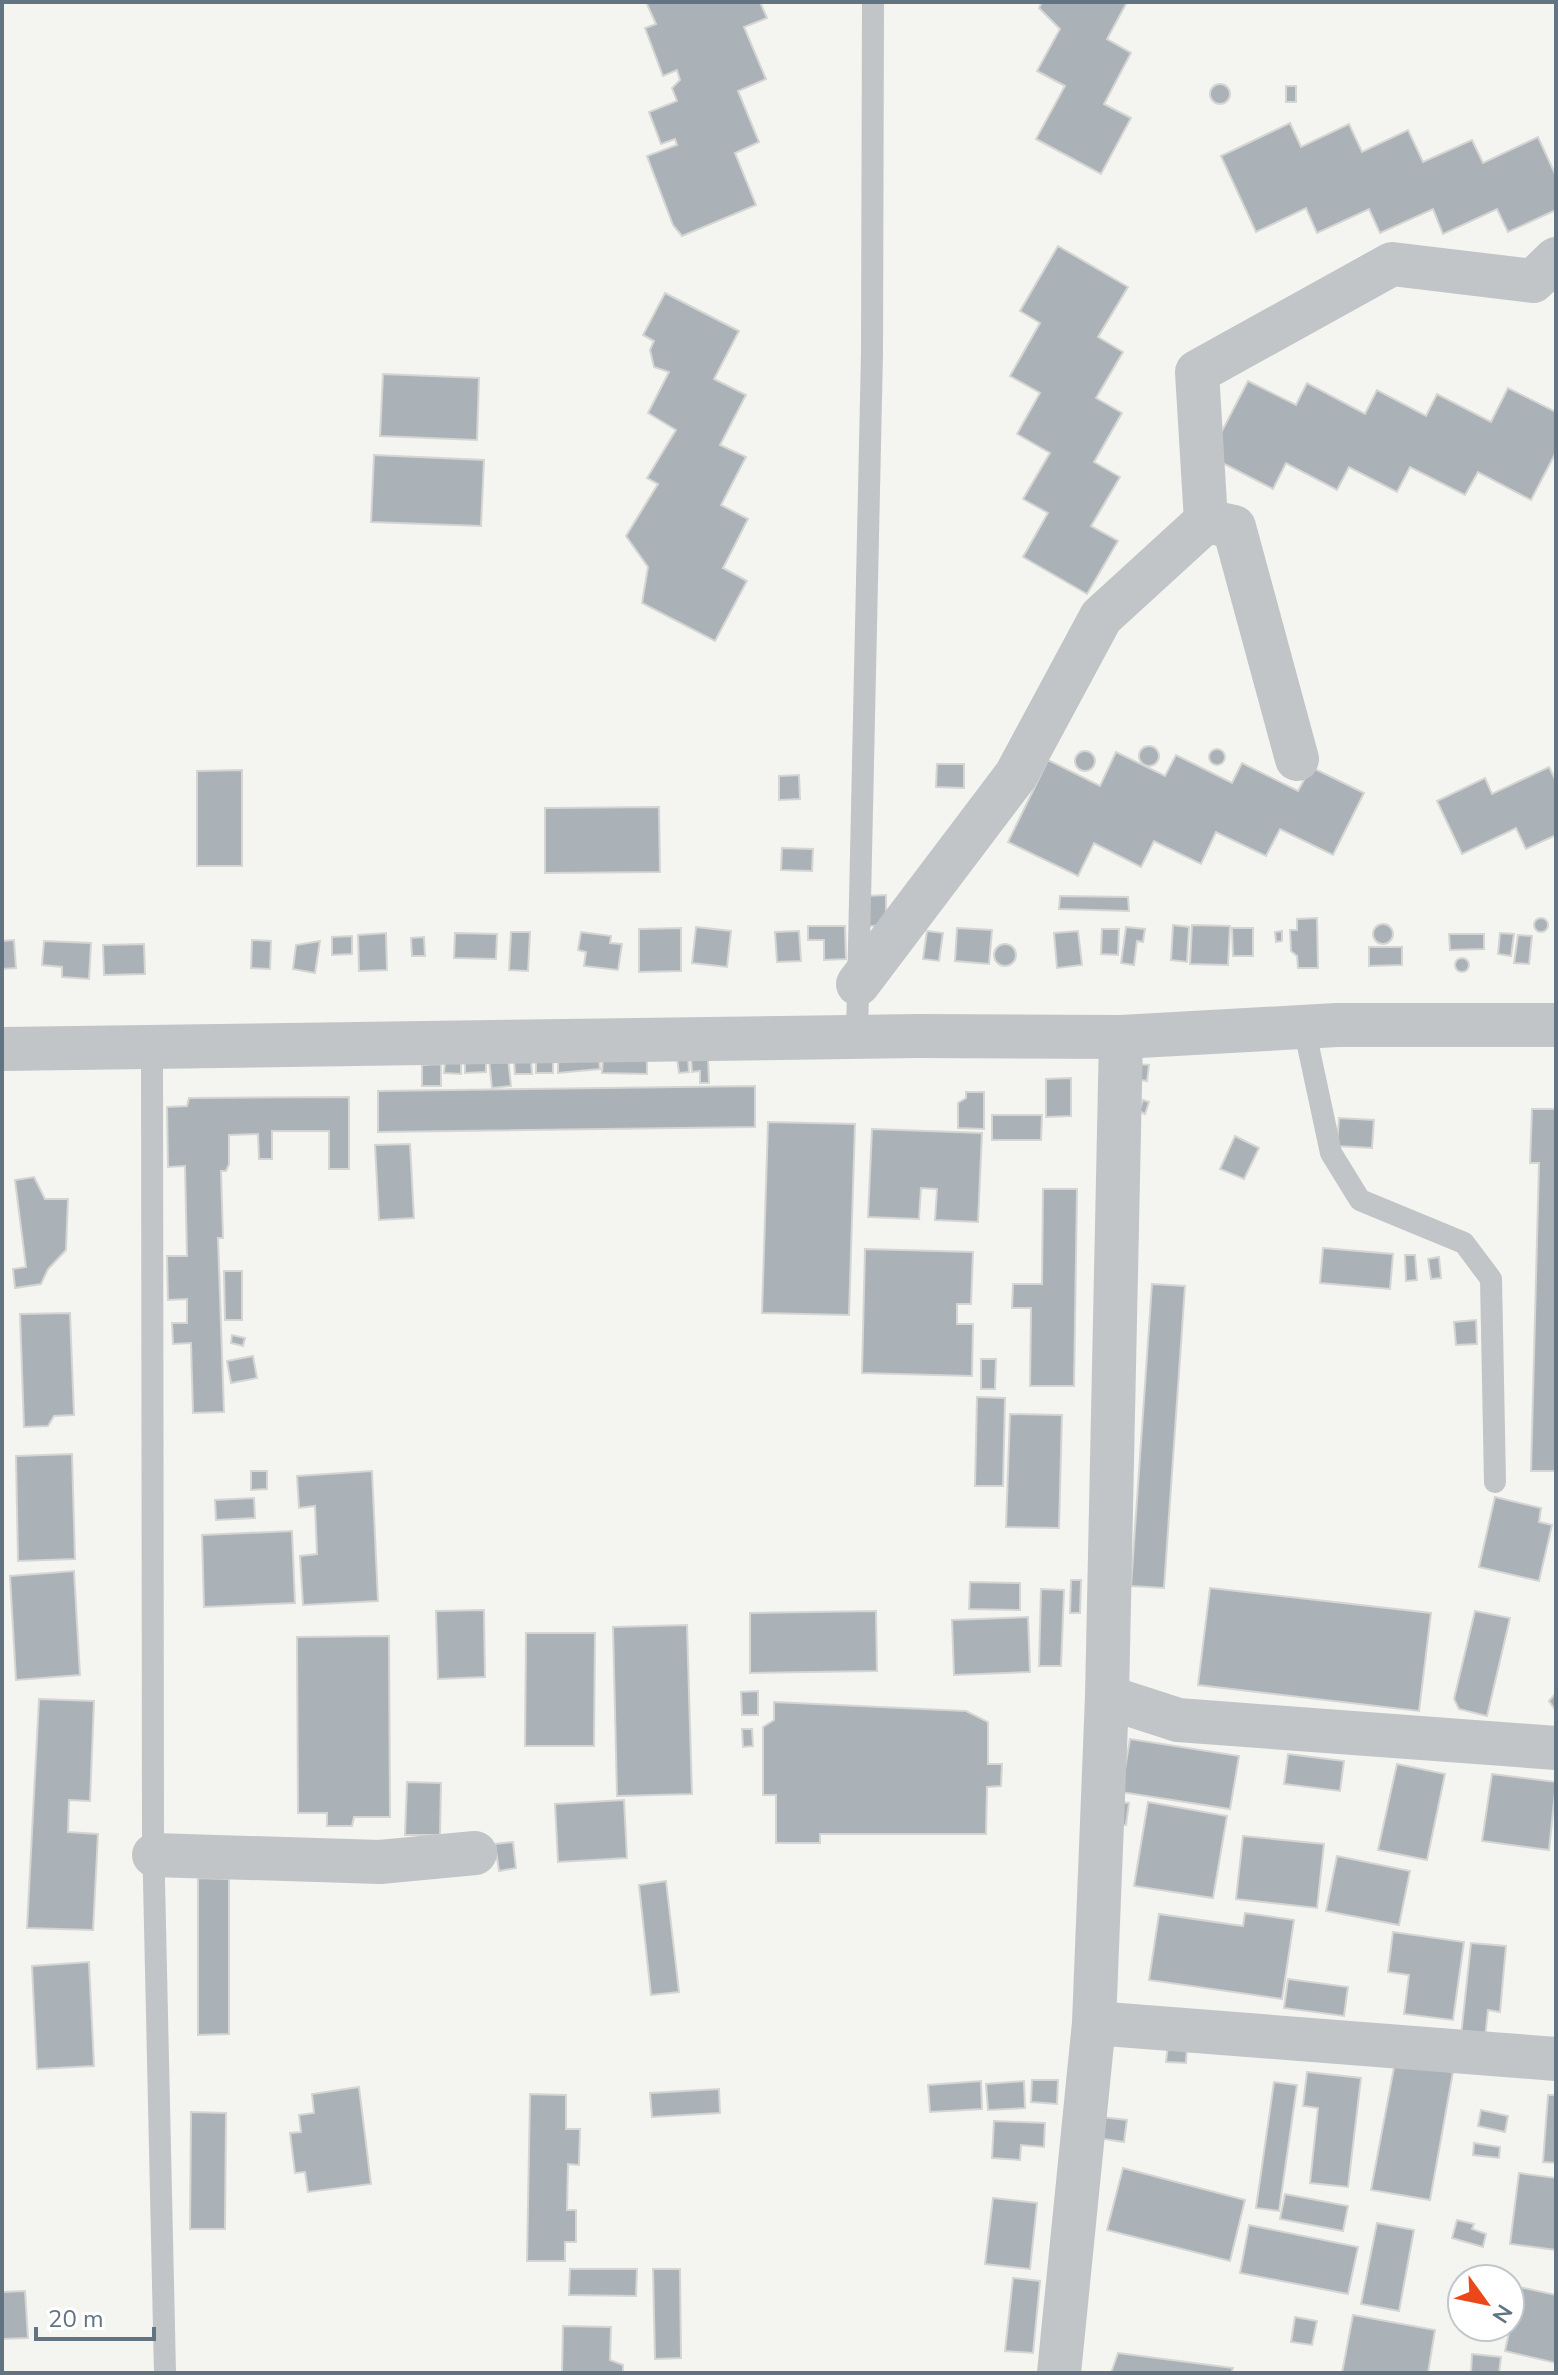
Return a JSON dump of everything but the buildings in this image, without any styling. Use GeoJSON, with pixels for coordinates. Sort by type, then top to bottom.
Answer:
{"type":"FeatureCollection","features":[{"type":"Feature","properties":{"kind":"street"},"geometry":{"type":"LineString","coordinates":[[1206,521],[1197,372],[1392,264],[1533,281],[1556,259]]}},
{"type":"Feature","properties":{"kind":"street"},"geometry":{"type":"LineString","coordinates":[[858,984],[1016,775],[1101,617],[1206,521]]}},
{"type":"Feature","properties":{"kind":"street"},"geometry":{"type":"LineString","coordinates":[[1206,521],[1234,527],[1297,759]]}},
{"type":"Feature","properties":{"kind":"street"},"geometry":{"type":"LineString","coordinates":[[2,1049],[857,1037],[1121,1037],[1304,1027],[1556,1025]]}},
{"type":"Feature","properties":{"kind":"street"},"geometry":{"type":"LineString","coordinates":[[1059,2373],[1094,2023],[1107,1697],[1121,1037]]}},
{"type":"Feature","properties":{"kind":"street"},"geometry":{"type":"LineString","coordinates":[[1107,1697],[1178,1720],[1556,1748]]}},
{"type":"Feature","properties":{"kind":"street"},"geometry":{"type":"LineString","coordinates":[[154,1855],[380,1862],[475,1853]]}},
{"type":"Feature","properties":{"kind":"street"},"geometry":{"type":"LineString","coordinates":[[1094,2023],[1556,2059]]}},
{"type":"Feature","properties":{"kind":"lane"},"geometry":{"type":"LineString","coordinates":[[857,1037],[872,353],[873,2]]}},
{"type":"Feature","properties":{"kind":"lane"},"geometry":{"type":"LineString","coordinates":[[1304,1027],[1331,1153],[1360,1200],[1464,1243],[1491,1279],[1495,1482]]}},
{"type":"Feature","properties":{"kind":"lane"},"geometry":{"type":"LineString","coordinates":[[152,1047],[154,1855],[165,2373]]}}]}
